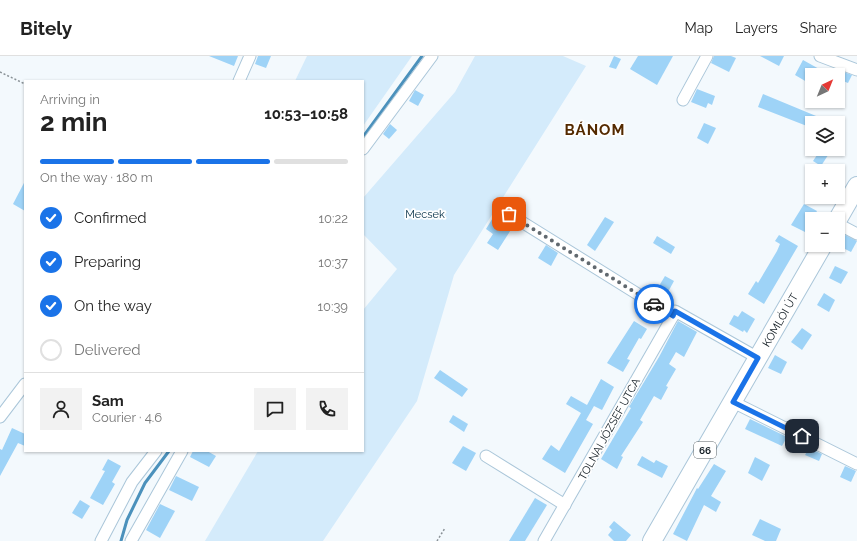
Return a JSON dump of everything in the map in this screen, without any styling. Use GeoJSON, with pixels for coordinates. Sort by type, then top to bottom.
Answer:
{"type":"FeatureCollection","features":[{"type":"Feature","properties":{"kind":"main road"},"geometry":{"type":"LineString","coordinates":[[842,212],[857,186]]}},
{"type":"Feature","properties":{"kind":"main road","name":"KOMLÓI ÚT"},"geometry":{"type":"LineString","coordinates":[[652,541],[819,252]]}},
{"type":"Feature","properties":{"kind":"street"},"geometry":{"type":"LineString","coordinates":[[239,80],[250,56]]}},
{"type":"Feature","properties":{"kind":"street"},"geometry":{"type":"LineString","coordinates":[[364,148],[432,56]]}},
{"type":"Feature","properties":{"kind":"street"},"geometry":{"type":"LineString","coordinates":[[683,100],[707,56]]}},
{"type":"Feature","properties":{"kind":"street"},"geometry":{"type":"LineString","coordinates":[[820,56],[857,70]]}},
{"type":"Feature","properties":{"kind":"street"},"geometry":{"type":"LineString","coordinates":[[509,214],[673,316],[675,311],[758,358]]}},
{"type":"Feature","properties":{"kind":"street"},"geometry":{"type":"LineString","coordinates":[[845,228],[857,234]]}},
{"type":"Feature","properties":{"kind":"street","name":"TOLNAI JÓZSEF UTCA"},"geometry":{"type":"LineString","coordinates":[[544,541],[673,316]]}},
{"type":"Feature","properties":{"kind":"street"},"geometry":{"type":"LineString","coordinates":[[0,417],[24,385]]}},
{"type":"Feature","properties":{"kind":"street"},"geometry":{"type":"LineString","coordinates":[[733,402],[857,464]]}},
{"type":"Feature","properties":{"kind":"street"},"geometry":{"type":"LineString","coordinates":[[101,541],[132,482],[155,452]]}},
{"type":"Feature","properties":{"kind":"street"},"geometry":{"type":"LineString","coordinates":[[131,541],[181,452]]}},
{"type":"Feature","properties":{"kind":"street"},"geometry":{"type":"LineString","coordinates":[[486,456],[566,505]]}},
{"type":"Feature","properties":{"kind":"path"},"geometry":{"type":"LineString","coordinates":[[0,72],[24,84]]}},
{"type":"Feature","properties":{"kind":"path"},"geometry":{"type":"LineString","coordinates":[[437,541],[445,528]]}},
{"type":"Feature","properties":{"kind":"green space"},"geometry":{"type":"Polygon","coordinates":[[[307,56],[412,56],[364,125],[364,80],[295,80],[307,56]]]}},
{"type":"Feature","properties":{"kind":"green space","name":"Mecsek"},"geometry":{"type":"Polygon","coordinates":[[[475,56],[563,56],[586,66],[454,275],[417,401],[323,541],[205,541],[257,452],[364,452],[364,309],[397,269],[364,235],[364,197],[455,92],[475,56]]]}},
{"type":"Feature","properties":{"kind":"building"},"geometry":{"type":"Polygon","coordinates":[[[209,56],[238,56],[234,66],[209,56]]]}},
{"type":"Feature","properties":{"kind":"building"},"geometry":{"type":"Polygon","coordinates":[[[258,56],[271,56],[266,68],[255,64],[258,56]]]}},
{"type":"Feature","properties":{"kind":"building"},"geometry":{"type":"Polygon","coordinates":[[[614,56],[621,59],[616,69],[609,67],[614,56]]]}},
{"type":"Feature","properties":{"kind":"building"},"geometry":{"type":"Polygon","coordinates":[[[638,56],[673,56],[657,85],[630,69],[638,56]]]}},
{"type":"Feature","properties":{"kind":"building"},"geometry":{"type":"Polygon","coordinates":[[[714,56],[731,56],[736,58],[729,72],[711,63],[714,56]]]}},
{"type":"Feature","properties":{"kind":"building"},"geometry":{"type":"Polygon","coordinates":[[[760,56],[784,56],[779,66],[760,56]]]}},
{"type":"Feature","properties":{"kind":"building"},"geometry":{"type":"Polygon","coordinates":[[[803,60],[817,68],[805,68],[805,81],[795,75],[803,60]]]}},
{"type":"Feature","properties":{"kind":"building"},"geometry":{"type":"Polygon","coordinates":[[[845,72],[852,75],[848,83],[845,82],[845,72]]]}},
{"type":"Feature","properties":{"kind":"building"},"geometry":{"type":"Polygon","coordinates":[[[697,89],[715,96],[712,105],[708,103],[706,108],[691,102],[697,89]]]}},
{"type":"Feature","properties":{"kind":"building"},"geometry":{"type":"Polygon","coordinates":[[[415,90],[424,95],[418,106],[409,101],[415,90]]]}},
{"type":"Feature","properties":{"kind":"building"},"geometry":{"type":"Polygon","coordinates":[[[763,94],[816,116],[805,116],[805,125],[758,107],[763,94]]]}},
{"type":"Feature","properties":{"kind":"building"},"geometry":{"type":"Polygon","coordinates":[[[704,123],[716,128],[708,144],[697,138],[704,123]]]}},
{"type":"Feature","properties":{"kind":"building"},"geometry":{"type":"Polygon","coordinates":[[[390,124],[397,130],[389,139],[383,134],[390,124]]]}},
{"type":"Feature","properties":{"kind":"building"},"geometry":{"type":"Polygon","coordinates":[[[816,156],[827,156],[822,164],[818,164],[813,161],[816,156]]]}},
{"type":"Feature","properties":{"kind":"building"},"geometry":{"type":"Polygon","coordinates":[[[24,183],[24,210],[13,204],[24,183]]]}},
{"type":"Feature","properties":{"kind":"building"},"geometry":{"type":"Polygon","coordinates":[[[804,204],[817,211],[805,212],[805,232],[791,225],[804,204]]]}},
{"type":"Feature","properties":{"kind":"building"},"geometry":{"type":"Polygon","coordinates":[[[494,216],[512,228],[498,250],[487,243],[493,234],[486,229],[494,216]]]}},
{"type":"Feature","properties":{"kind":"building"},"geometry":{"type":"Polygon","coordinates":[[[605,217],[614,222],[595,251],[587,245],[605,217]]]}},
{"type":"Feature","properties":{"kind":"building"},"geometry":{"type":"Polygon","coordinates":[[[779,235],[798,246],[764,304],[748,294],[756,281],[758,283],[777,251],[780,244],[775,241],[779,235]]]}},
{"type":"Feature","properties":{"kind":"building"},"geometry":{"type":"Polygon","coordinates":[[[845,235],[857,241],[851,252],[845,249],[845,235]]]}},
{"type":"Feature","properties":{"kind":"building"},"geometry":{"type":"Polygon","coordinates":[[[657,236],[675,247],[671,254],[653,243],[657,236]]]}},
{"type":"Feature","properties":{"kind":"building"},"geometry":{"type":"Polygon","coordinates":[[[546,245],[558,253],[551,266],[538,258],[546,245]]]}},
{"type":"Feature","properties":{"kind":"building"},"geometry":{"type":"Polygon","coordinates":[[[835,266],[848,272],[841,284],[829,278],[835,266]]]}},
{"type":"Feature","properties":{"kind":"building"},"geometry":{"type":"Polygon","coordinates":[[[665,276],[674,281],[668,292],[659,286],[665,276]]]}},
{"type":"Feature","properties":{"kind":"building"},"geometry":{"type":"Polygon","coordinates":[[[824,293],[835,300],[829,312],[817,305],[824,293]]]}},
{"type":"Feature","properties":{"kind":"building"},"geometry":{"type":"Polygon","coordinates":[[[742,311],[755,319],[747,333],[744,330],[743,332],[729,324],[734,315],[738,317],[742,311]]]}},
{"type":"Feature","properties":{"kind":"building"},"geometry":{"type":"Polygon","coordinates":[[[634,321],[647,329],[641,339],[639,338],[627,359],[630,360],[623,372],[607,363],[634,321]]]}},
{"type":"Feature","properties":{"kind":"building"},"geometry":{"type":"Polygon","coordinates":[[[678,321],[697,332],[684,357],[676,352],[669,364],[676,369],[666,386],[668,387],[661,400],[654,396],[640,420],[643,422],[621,456],[623,457],[617,469],[601,459],[631,408],[629,407],[659,357],[678,321]]]}},
{"type":"Feature","properties":{"kind":"building"},"geometry":{"type":"Polygon","coordinates":[[[802,328],[812,335],[802,350],[791,342],[802,328]]]}},
{"type":"Feature","properties":{"kind":"building"},"geometry":{"type":"Polygon","coordinates":[[[775,355],[787,362],[781,374],[768,368],[775,355]]]}},
{"type":"Feature","properties":{"kind":"building"},"geometry":{"type":"Polygon","coordinates":[[[440,370],[468,389],[462,397],[434,378],[440,370]]]}},
{"type":"Feature","properties":{"kind":"building"},"geometry":{"type":"Polygon","coordinates":[[[601,379],[614,387],[602,410],[594,406],[586,420],[593,424],[565,473],[542,459],[551,445],[559,451],[581,413],[566,404],[571,396],[587,405],[601,379]]]}},
{"type":"Feature","properties":{"kind":"building"},"geometry":{"type":"Polygon","coordinates":[[[453,415],[468,424],[464,432],[449,422],[453,415]]]}},
{"type":"Feature","properties":{"kind":"building"},"geometry":{"type":"Polygon","coordinates":[[[750,419],[787,437],[782,446],[745,429],[750,419]]]}},
{"type":"Feature","properties":{"kind":"building"},"geometry":{"type":"Polygon","coordinates":[[[12,428],[24,434],[24,446],[18,443],[0,476],[0,449],[2,450],[12,428]]]}},
{"type":"Feature","properties":{"kind":"building"},"geometry":{"type":"Polygon","coordinates":[[[463,446],[476,453],[466,471],[452,463],[463,446]]]}},
{"type":"Feature","properties":{"kind":"building"},"geometry":{"type":"Polygon","coordinates":[[[809,448],[822,454],[819,461],[805,455],[809,448]]]}},
{"type":"Feature","properties":{"kind":"building"},"geometry":{"type":"Polygon","coordinates":[[[192,452],[209,452],[216,456],[209,467],[190,457],[192,452]]]}},
{"type":"Feature","properties":{"kind":"building"},"geometry":{"type":"Polygon","coordinates":[[[642,456],[654,463],[656,460],[668,466],[662,478],[637,465],[642,456]]]}},
{"type":"Feature","properties":{"kind":"building"},"geometry":{"type":"Polygon","coordinates":[[[755,457],[770,465],[762,481],[748,473],[755,457]]]}},
{"type":"Feature","properties":{"kind":"building"},"geometry":{"type":"Polygon","coordinates":[[[108,459],[121,466],[112,482],[115,484],[103,505],[90,498],[105,471],[102,470],[108,459]]]}},
{"type":"Feature","properties":{"kind":"building"},"geometry":{"type":"Polygon","coordinates":[[[714,464],[726,471],[711,496],[721,502],[716,512],[704,505],[687,541],[673,534],[697,488],[698,489],[714,464]]]}},
{"type":"Feature","properties":{"kind":"building"},"geometry":{"type":"Polygon","coordinates":[[[845,466],[856,471],[851,482],[840,477],[845,466]]]}},
{"type":"Feature","properties":{"kind":"building"},"geometry":{"type":"Polygon","coordinates":[[[176,476],[199,487],[192,501],[169,490],[176,476]]]}},
{"type":"Feature","properties":{"kind":"building"},"geometry":{"type":"Polygon","coordinates":[[[535,498],[547,505],[525,541],[509,541],[535,498]]]}},
{"type":"Feature","properties":{"kind":"building"},"geometry":{"type":"Polygon","coordinates":[[[80,500],[90,506],[82,519],[72,513],[80,500]]]}},
{"type":"Feature","properties":{"kind":"building"},"geometry":{"type":"Polygon","coordinates":[[[160,504],[175,511],[160,538],[146,530],[160,504]]]}},
{"type":"Feature","properties":{"kind":"building"},"geometry":{"type":"Polygon","coordinates":[[[760,519],[781,529],[776,541],[765,541],[752,535],[760,519]]]}},
{"type":"Feature","properties":{"kind":"building"},"geometry":{"type":"Polygon","coordinates":[[[614,521],[631,535],[626,541],[614,541],[608,535],[612,530],[609,527],[614,521]]]}},
{"type":"Feature","properties":{"kind":"waterway"},"geometry":{"type":"LineString","coordinates":[[364,136],[422,56]]}},
{"type":"Feature","properties":{"kind":"waterway"},"geometry":{"type":"LineString","coordinates":[[121,541],[127,520],[145,483],[168,452]]}},
{"type":"Feature","properties":{"kind":"way so far"},"geometry":{"type":"LineString","coordinates":[[509,214],[654,304]]}},
{"type":"Feature","properties":{"kind":"district","name":"BÁNOM"},"geometry":{"type":"Point","coordinates":[595,130]}},
{"type":"Feature","properties":{"kind":"route"},"geometry":{"type":"LineString","coordinates":[[654,304],[673,316],[675,311],[758,358],[733,402],[802,436]]}}]}
